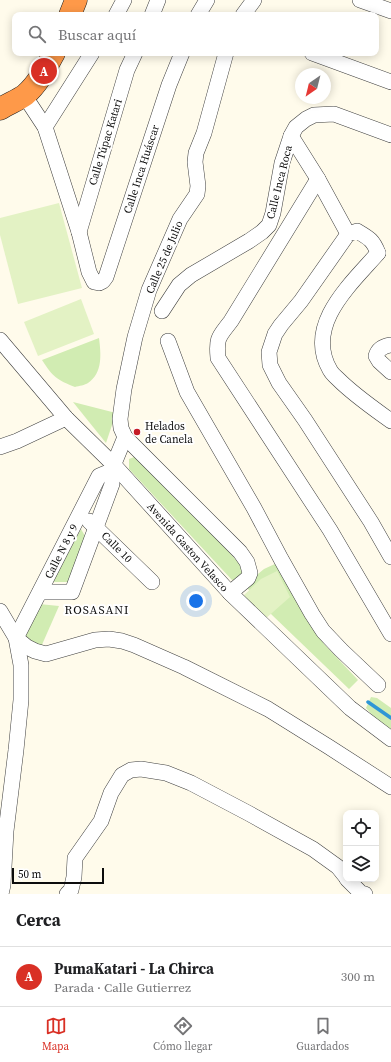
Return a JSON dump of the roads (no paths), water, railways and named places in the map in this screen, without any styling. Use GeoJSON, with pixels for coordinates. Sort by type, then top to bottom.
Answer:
{"type":"FeatureCollection","features":[{"type":"Feature","properties":{"kind":"highway"},"geometry":{"type":"LineString","coordinates":[[71,12],[76,0]]}},
{"type":"Feature","properties":{"kind":"highway"},"geometry":{"type":"LineString","coordinates":[[0,108],[24,96],[44,72],[52,56]]}},
{"type":"Feature","properties":{"kind":"street"},"geometry":{"type":"LineString","coordinates":[[62,12],[64,0]]}},
{"type":"Feature","properties":{"kind":"street"},"geometry":{"type":"LineString","coordinates":[[118,12],[124,0]]}},
{"type":"Feature","properties":{"kind":"street"},"geometry":{"type":"LineString","coordinates":[[153,12],[158,0]]}},
{"type":"Feature","properties":{"kind":"street"},"geometry":{"type":"LineString","coordinates":[[200,12],[207,0]]}},
{"type":"Feature","properties":{"kind":"street"},"geometry":{"type":"LineString","coordinates":[[245,12],[254,0]]}},
{"type":"Feature","properties":{"kind":"street"},"geometry":{"type":"LineString","coordinates":[[360,0],[391,11]]}},
{"type":"Feature","properties":{"kind":"street"},"geometry":{"type":"LineString","coordinates":[[45,127],[90,56]]}},
{"type":"Feature","properties":{"kind":"street","name":"Calle Túpac Katari"},"geometry":{"type":"LineString","coordinates":[[79,232],[127,70],[134,56]]}},
{"type":"Feature","properties":{"kind":"street","name":"Calle Inca Huáscar"},"geometry":{"type":"LineString","coordinates":[[79,232],[91,278],[94,282],[99,283],[106,277],[169,85],[181,56]]}},
{"type":"Feature","properties":{"kind":"street","name":"Calle 25 de Julio"},"geometry":{"type":"LineString","coordinates":[[124,437],[120,419],[124,389],[135,337],[152,283],[180,219],[197,194],[198,186],[195,162],[196,153],[204,133],[225,56]]}},
{"type":"Feature","properties":{"kind":"street"},"geometry":{"type":"LineString","coordinates":[[320,56],[391,82]]}},
{"type":"Feature","properties":{"kind":"street"},"geometry":{"type":"LineString","coordinates":[[24,96],[45,127],[79,232]]}},
{"type":"Feature","properties":{"kind":"street","name":"Calle Inca Roca"},"geometry":{"type":"LineString","coordinates":[[162,311],[179,285],[185,280],[202,268],[249,241],[269,225],[273,213],[282,163],[291,136],[296,127],[306,119],[314,115],[334,114],[391,135]]}},
{"type":"Feature","properties":{"kind":"street"},"geometry":{"type":"LineString","coordinates":[[291,136],[318,179],[348,234]]}},
{"type":"Feature","properties":{"kind":"street"},"geometry":{"type":"LineString","coordinates":[[318,179],[231,321],[218,337],[218,358],[330,530],[391,634]]}},
{"type":"Feature","properties":{"kind":"street"},"geometry":{"type":"LineString","coordinates":[[391,421],[348,389],[331,372],[323,354],[323,334],[327,318],[336,303],[346,289],[385,253],[374,242],[357,231],[348,234],[301,301],[275,334],[269,352],[270,365],[279,383],[305,420],[371,522],[391,557]]}},
{"type":"Feature","properties":{"kind":"street","name":"Avenida Gaston Velasco"},"geometry":{"type":"LineString","coordinates":[[0,340],[66,418],[230,593],[350,708],[391,739]]}},
{"type":"Feature","properties":{"kind":"street"},"geometry":{"type":"LineString","coordinates":[[168,341],[187,392],[254,508],[312,614],[323,631],[378,685]]}},
{"type":"Feature","properties":{"kind":"street"},"geometry":{"type":"LineString","coordinates":[[391,345],[381,348],[377,352],[376,356],[379,361],[391,372]]}},
{"type":"Feature","properties":{"kind":"street"},"geometry":{"type":"LineString","coordinates":[[0,447],[17,441],[66,418]]}},
{"type":"Feature","properties":{"kind":"street"},"geometry":{"type":"LineString","coordinates":[[40,592],[72,592],[112,484],[112,468],[124,437],[240,552],[247,562],[250,573],[248,578],[230,593]]}},
{"type":"Feature","properties":{"kind":"street","name":"Calle N 8 y 9"},"geometry":{"type":"LineString","coordinates":[[16,638],[99,476],[112,468]]}},
{"type":"Feature","properties":{"kind":"street","name":"Calle 10"},"geometry":{"type":"LineString","coordinates":[[80,514],[96,527],[152,582]]}},
{"type":"Feature","properties":{"kind":"street"},"geometry":{"type":"LineString","coordinates":[[0,611],[16,638],[26,647],[35,651],[46,654],[95,640],[109,639],[134,645],[184,667],[268,709],[391,787]]}},
{"type":"Feature","properties":{"kind":"street"},"geometry":{"type":"LineString","coordinates":[[3,888],[6,831],[16,750],[20,700],[20,665],[16,638]]}},
{"type":"Feature","properties":{"kind":"street"},"geometry":{"type":"LineString","coordinates":[[67,894],[70,890],[74,877],[75,858],[101,820],[111,793],[122,775],[131,770],[140,769],[166,773],[191,783],[248,812],[313,849],[338,867],[343,873]]}},
{"type":"Feature","properties":{"kind":"street"},"geometry":{"type":"LineString","coordinates":[[351,882],[361,893],[364,894]]}},
{"type":"Feature","properties":{"kind":"waterway"},"geometry":{"type":"LineString","coordinates":[[368,702],[391,718]]}},
{"type":"Feature","properties":{"kind":"place","name":"PumaKatari - La Chirca"},"geometry":{"type":"Point","coordinates":[44,71]}},
{"type":"Feature","properties":{"kind":"place","name":"Helados de Canela"},"geometry":{"type":"Point","coordinates":[137,432]}},
{"type":"Feature","properties":{"kind":"district","name":"ROSASANI"},"geometry":{"type":"Point","coordinates":[97,610]}}]}
